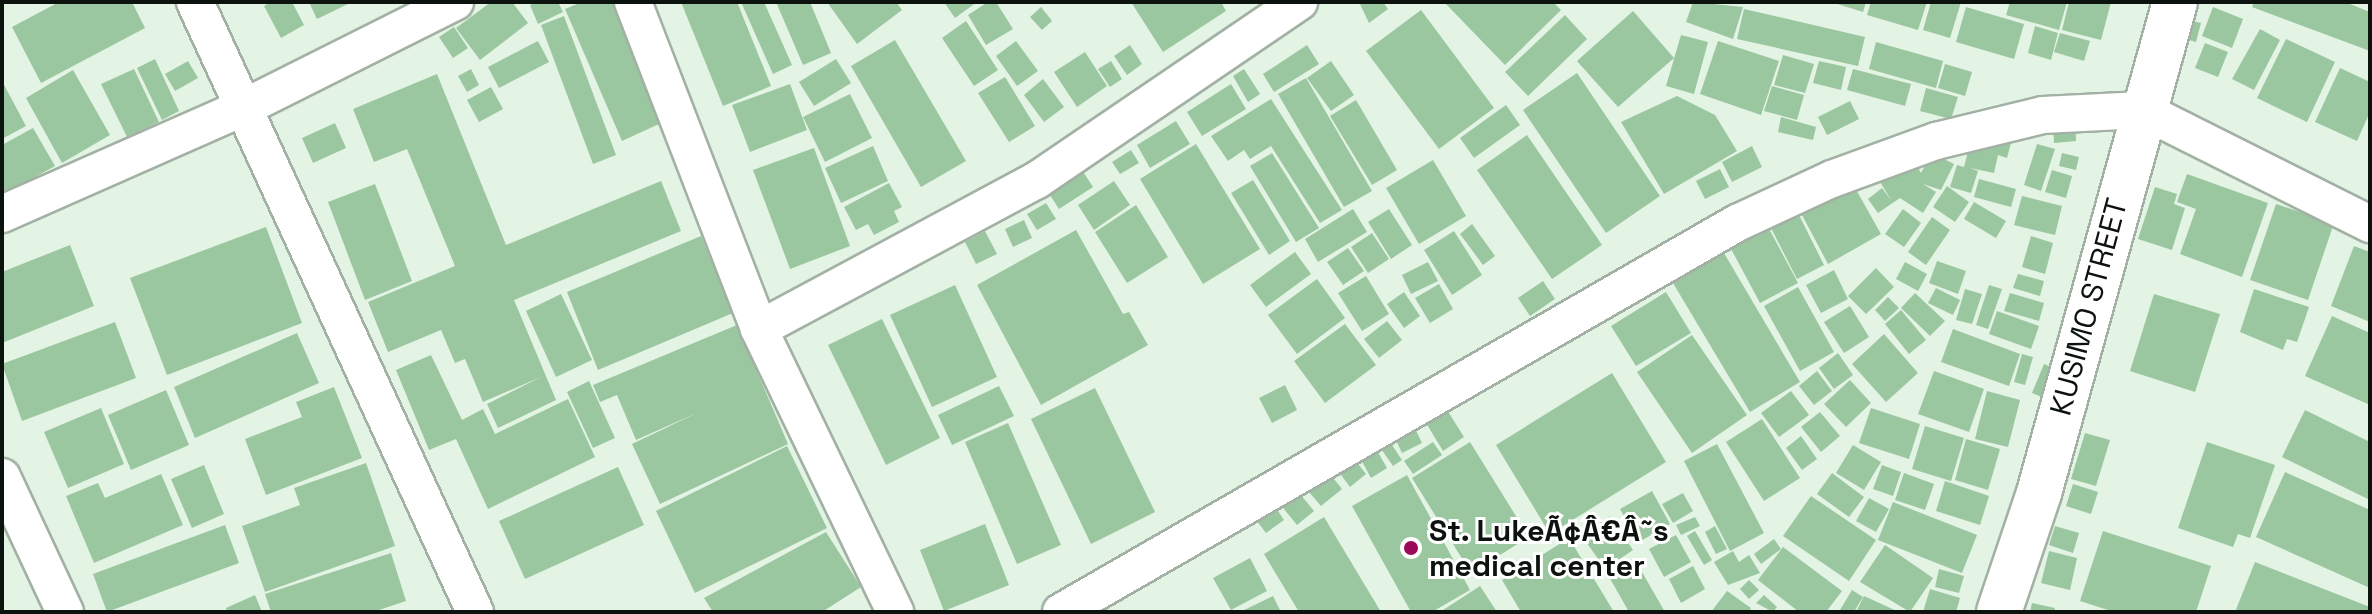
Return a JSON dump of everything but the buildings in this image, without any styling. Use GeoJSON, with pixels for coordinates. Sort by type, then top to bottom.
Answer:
{"type":"FeatureCollection","features":[{"type":"Feature","properties":{"kind":"street"},"geometry":{"type":"LineString","coordinates":[[195,2],[475,612]]}},
{"type":"Feature","properties":{"kind":"street"},"geometry":{"type":"LineString","coordinates":[[2,214],[245,107],[455,2]]}},
{"type":"Feature","properties":{"kind":"street"},"geometry":{"type":"LineString","coordinates":[[633,2],[759,329],[895,612]]}},
{"type":"Feature","properties":{"kind":"street"},"geometry":{"type":"LineString","coordinates":[[759,329],[1037,180],[1299,2]]}},
{"type":"Feature","properties":{"kind":"street","name":"KUSIMO STREET"},"geometry":{"type":"LineString","coordinates":[[1999,612],[2039,493],[2142,110],[2175,2]]}},
{"type":"Feature","properties":{"kind":"street"},"geometry":{"type":"LineString","coordinates":[[1061,612],[1737,223],[1832,179],[1936,141],[2043,115],[2142,110],[2370,224]]}},
{"type":"Feature","properties":{"kind":"street"},"geometry":{"type":"LineString","coordinates":[[2,477],[65,612]]}},
{"type":"Feature","properties":{"kind":"place","name":"St. LukeÃ¢Â€Â˜s medical center"},"geometry":{"type":"Point","coordinates":[1411,548]}}]}
